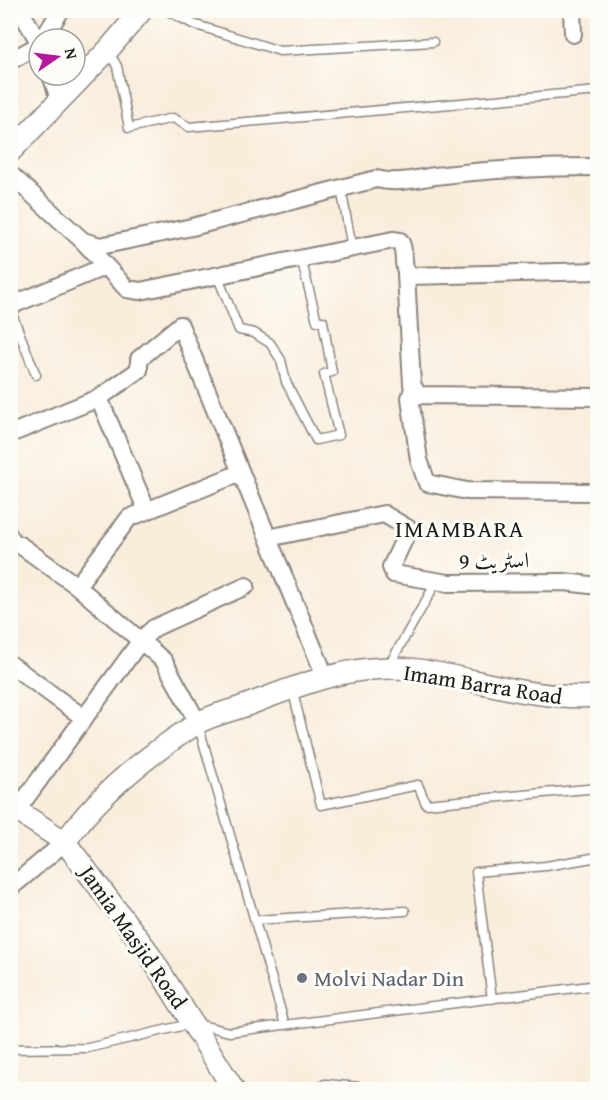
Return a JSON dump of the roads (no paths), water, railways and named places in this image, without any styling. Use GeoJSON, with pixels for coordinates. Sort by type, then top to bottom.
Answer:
{"type":"FeatureCollection","features":[{"type":"Feature","properties":{"kind":"street"},"geometry":{"type":"LineString","coordinates":[[20,10],[30,27]]}},
{"type":"Feature","properties":{"kind":"street"},"geometry":{"type":"LineString","coordinates":[[50,27],[61,10]]}},
{"type":"Feature","properties":{"kind":"street"},"geometry":{"type":"LineString","coordinates":[[10,152],[108,50],[142,10]]}},
{"type":"Feature","properties":{"kind":"street"},"geometry":{"type":"LineString","coordinates":[[572,10],[573,34]]}},
{"type":"Feature","properties":{"kind":"street"},"geometry":{"type":"LineString","coordinates":[[10,61],[27,50]]}},
{"type":"Feature","properties":{"kind":"street"},"geometry":{"type":"LineString","coordinates":[[55,87],[59,99]]}},
{"type":"Feature","properties":{"kind":"street"},"geometry":{"type":"LineString","coordinates":[[83,241],[100,246],[192,227],[376,179],[394,183],[442,175],[533,168],[597,167]]}},
{"type":"Feature","properties":{"kind":"street"},"geometry":{"type":"LineString","coordinates":[[10,174],[83,241],[127,289],[140,291],[393,240],[400,241],[403,247],[406,273],[413,388],[410,398],[419,460],[427,483],[467,491],[597,492]]}},
{"type":"Feature","properties":{"kind":"street"},"geometry":{"type":"LineString","coordinates":[[10,308],[106,266]]}},
{"type":"Feature","properties":{"kind":"street"},"geometry":{"type":"LineString","coordinates":[[406,273],[411,276],[597,271]]}},
{"type":"Feature","properties":{"kind":"street"},"geometry":{"type":"LineString","coordinates":[[10,435],[99,398],[139,370],[139,359],[180,325],[325,676]]}},
{"type":"Feature","properties":{"kind":"street"},"geometry":{"type":"LineString","coordinates":[[413,388],[418,395],[597,398]]}},
{"type":"Feature","properties":{"kind":"street"},"geometry":{"type":"LineString","coordinates":[[99,398],[147,511]]}},
{"type":"Feature","properties":{"kind":"street"},"geometry":{"type":"LineString","coordinates":[[77,586],[129,518],[240,473]]}},
{"type":"Feature","properties":{"kind":"street","name":"اسٹریٹ 9"},"geometry":{"type":"LineString","coordinates":[[268,538],[384,514],[409,529],[391,567],[391,573],[437,581],[566,582],[597,586]]}},
{"type":"Feature","properties":{"kind":"street"},"geometry":{"type":"LineString","coordinates":[[20,545],[77,586],[142,639],[164,661],[198,723]]}},
{"type":"Feature","properties":{"kind":"street"},"geometry":{"type":"LineString","coordinates":[[14,808],[142,639],[154,628],[246,586]]}},
{"type":"Feature","properties":{"kind":"street"},"geometry":{"type":"LineString","coordinates":[[10,664],[84,718]]}},
{"type":"Feature","properties":{"kind":"street","name":"Imam Barra Road"},"geometry":{"type":"LineString","coordinates":[[65,842],[84,814],[142,764],[198,723],[325,676],[354,670],[417,670],[506,690],[576,698],[597,696]]}},
{"type":"Feature","properties":{"kind":"street","name":"Jamia Masjid Road"},"geometry":{"type":"LineString","coordinates":[[14,808],[65,842],[146,949],[234,1089]]}},
{"type":"Feature","properties":{"kind":"street"},"geometry":{"type":"LineString","coordinates":[[10,888],[65,842]]}},
{"type":"Feature","properties":{"kind":"lane"},"geometry":{"type":"LineString","coordinates":[[166,10],[193,24],[280,51],[433,42]]}},
{"type":"Feature","properties":{"kind":"lane"},"geometry":{"type":"LineString","coordinates":[[108,50],[117,66],[129,128],[173,118],[189,128],[597,91]]}},
{"type":"Feature","properties":{"kind":"lane"},"geometry":{"type":"LineString","coordinates":[[341,188],[352,248]]}},
{"type":"Feature","properties":{"kind":"lane"},"geometry":{"type":"LineString","coordinates":[[217,275],[239,330],[254,333],[270,343],[281,360],[286,382],[316,440],[339,435],[324,374],[332,372],[323,321],[317,321],[302,258]]}},
{"type":"Feature","properties":{"kind":"lane"},"geometry":{"type":"LineString","coordinates":[[10,308],[36,375]]}},
{"type":"Feature","properties":{"kind":"lane"},"geometry":{"type":"LineString","coordinates":[[10,530],[20,545]]}},
{"type":"Feature","properties":{"kind":"lane"},"geometry":{"type":"LineString","coordinates":[[386,670],[437,581]]}},
{"type":"Feature","properties":{"kind":"lane"},"geometry":{"type":"LineString","coordinates":[[292,688],[321,804],[418,785],[426,804],[597,788]]}},
{"type":"Feature","properties":{"kind":"lane"},"geometry":{"type":"LineString","coordinates":[[198,723],[285,1025]]}},
{"type":"Feature","properties":{"kind":"lane"},"geometry":{"type":"LineString","coordinates":[[492,999],[476,872],[546,866],[597,856]]}},
{"type":"Feature","properties":{"kind":"lane"},"geometry":{"type":"LineString","coordinates":[[255,920],[405,911]]}},
{"type":"Feature","properties":{"kind":"lane"},"geometry":{"type":"LineString","coordinates":[[10,1049],[88,1048],[194,1023],[229,1032],[597,985]]}},
{"type":"Feature","properties":{"kind":"lane"},"geometry":{"type":"LineString","coordinates":[[316,1089],[325,1084],[394,1089]]}},
{"type":"Feature","properties":{"kind":"place","name":"Molvi Nadar Din"},"geometry":{"type":"Point","coordinates":[302,978]}},
{"type":"Feature","properties":{"kind":"district","name":"IMAMBARA"},"geometry":{"type":"Point","coordinates":[460,528]}}]}
